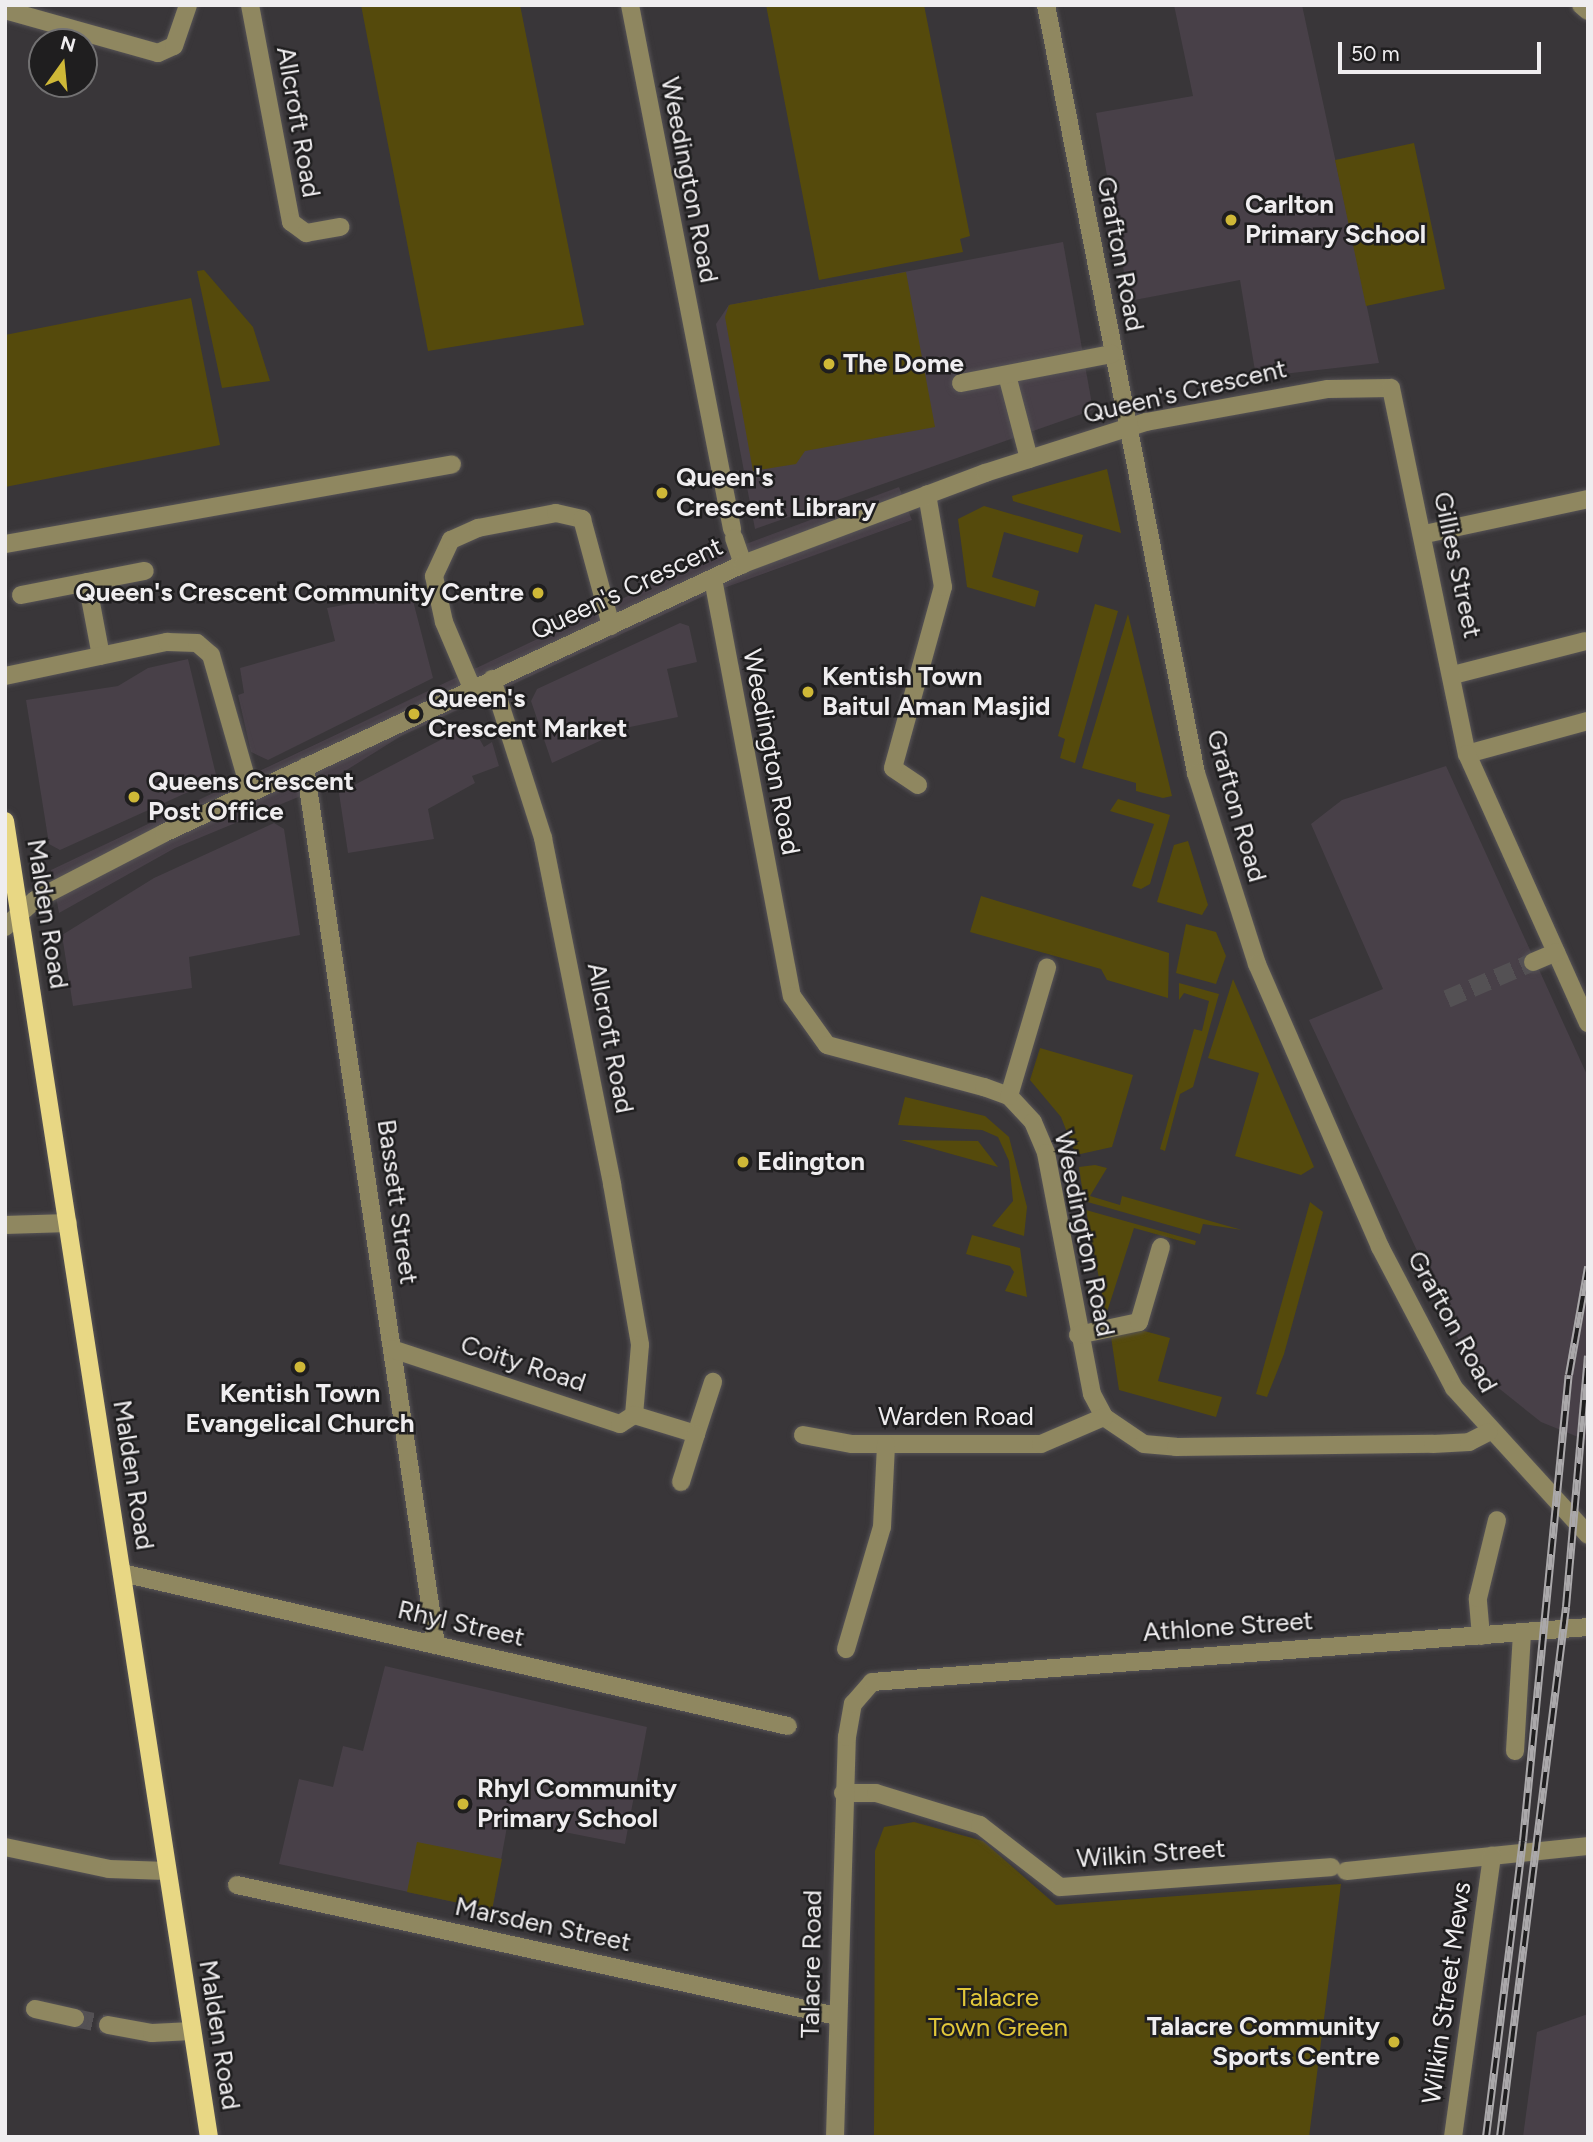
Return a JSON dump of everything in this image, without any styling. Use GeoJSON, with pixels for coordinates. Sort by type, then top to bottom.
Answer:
{"type":"FeatureCollection","features":[{"type":"Feature","properties":{"kind":"main road","name":"Malden Road"},"geometry":{"type":"LineString","coordinates":[[5,821],[209,2137]]}},
{"type":"Feature","properties":{"kind":"street"},"geometry":{"type":"LineString","coordinates":[[5,10],[158,54],[174,46],[188,5]]}},
{"type":"Feature","properties":{"kind":"street","name":"Allcroft Road"},"geometry":{"type":"LineString","coordinates":[[250,5],[288,215],[296,229],[312,233],[340,227]]}},
{"type":"Feature","properties":{"kind":"street","name":"Weedington Road"},"geometry":{"type":"LineString","coordinates":[[630,5],[733,533],[743,564]]}},
{"type":"Feature","properties":{"kind":"street","name":"Grafton Road"},"geometry":{"type":"LineString","coordinates":[[1046,5],[1112,354],[1196,773],[1257,964],[1380,1247],[1454,1388],[1489,1432],[1588,1535]]}},
{"type":"Feature","properties":{"kind":"street"},"geometry":{"type":"LineString","coordinates":[[1581,5],[1588,11]]}},
{"type":"Feature","properties":{"kind":"street"},"geometry":{"type":"LineString","coordinates":[[961,383],[1112,354]]}},
{"type":"Feature","properties":{"kind":"street"},"geometry":{"type":"LineString","coordinates":[[1007,374],[1029,459]]}},
{"type":"Feature","properties":{"kind":"street","name":"Queen's Crescent"},"geometry":{"type":"LineString","coordinates":[[5,927],[20,911],[250,791],[743,564],[927,494],[1128,428],[1293,394],[1391,388]]}},
{"type":"Feature","properties":{"kind":"street","name":"Gillies Street"},"geometry":{"type":"LineString","coordinates":[[1391,388],[1425,534],[1467,754],[1556,952],[1583,1000],[1588,1023]]}},
{"type":"Feature","properties":{"kind":"street"},"geometry":{"type":"LineString","coordinates":[[5,544],[250,496],[452,464]]}},
{"type":"Feature","properties":{"kind":"street"},"geometry":{"type":"LineString","coordinates":[[918,785],[893,768],[943,587],[927,494]]}},
{"type":"Feature","properties":{"kind":"street"},"geometry":{"type":"LineString","coordinates":[[1425,534],[1588,499]]}},
{"type":"Feature","properties":{"kind":"street"},"geometry":{"type":"LineString","coordinates":[[472,688],[456,653],[435,591],[438,558],[452,540],[512,520],[556,513],[582,519],[611,626]]}},
{"type":"Feature","properties":{"kind":"street"},"geometry":{"type":"LineString","coordinates":[[21,595],[145,571]]}},
{"type":"Feature","properties":{"kind":"street","name":"Weedington Road"},"geometry":{"type":"LineString","coordinates":[[713,579],[785,965],[804,1022],[827,1045],[848,1055],[1009,1096],[1033,1122],[1046,1153],[1078,1335],[1104,1418]]}},
{"type":"Feature","properties":{"kind":"street"},"geometry":{"type":"LineString","coordinates":[[87,582],[101,656]]}},
{"type":"Feature","properties":{"kind":"street"},"geometry":{"type":"LineString","coordinates":[[5,676],[183,640],[205,647],[250,791]]}},
{"type":"Feature","properties":{"kind":"street"},"geometry":{"type":"LineString","coordinates":[[1453,675],[1585,641]]}},
{"type":"Feature","properties":{"kind":"street","name":"Allcroft Road"},"geometry":{"type":"LineString","coordinates":[[492,679],[534,806],[638,1326],[634,1415]]}},
{"type":"Feature","properties":{"kind":"street"},"geometry":{"type":"LineString","coordinates":[[1467,754],[1588,721]]}},
{"type":"Feature","properties":{"kind":"street","name":"Bassett Street"},"geometry":{"type":"LineString","coordinates":[[305,767],[436,1646]]}},
{"type":"Feature","properties":{"kind":"street"},"geometry":{"type":"LineString","coordinates":[[1533,962],[1556,952]]}},
{"type":"Feature","properties":{"kind":"street"},"geometry":{"type":"LineString","coordinates":[[1009,1096],[1047,968]]}},
{"type":"Feature","properties":{"kind":"street"},"geometry":{"type":"LineString","coordinates":[[5,1225],[68,1223]]}},
{"type":"Feature","properties":{"kind":"street"},"geometry":{"type":"LineString","coordinates":[[1078,1335],[1139,1322],[1161,1247]]}},
{"type":"Feature","properties":{"kind":"street","name":"Coity Road"},"geometry":{"type":"LineString","coordinates":[[392,1349],[620,1424],[634,1415]]}},
{"type":"Feature","properties":{"kind":"street"},"geometry":{"type":"LineString","coordinates":[[681,1482],[713,1382]]}},
{"type":"Feature","properties":{"kind":"street"},"geometry":{"type":"LineString","coordinates":[[634,1415],[696,1434]]}},
{"type":"Feature","properties":{"kind":"street"},"geometry":{"type":"LineString","coordinates":[[1104,1418],[1144,1444],[1177,1447],[1433,1444],[1469,1442],[1489,1432]]}},
{"type":"Feature","properties":{"kind":"street","name":"Warden Road"},"geometry":{"type":"LineString","coordinates":[[803,1436],[886,1444],[1041,1444],[1104,1418]]}},
{"type":"Feature","properties":{"kind":"street"},"geometry":{"type":"LineString","coordinates":[[846,1649],[882,1527],[886,1444]]}},
{"type":"Feature","properties":{"kind":"street"},"geometry":{"type":"LineString","coordinates":[[1480,1636],[1478,1598],[1497,1520]]}},
{"type":"Feature","properties":{"kind":"street","name":"Rhyl Street"},"geometry":{"type":"LineString","coordinates":[[122,1573],[788,1726]]}},
{"type":"Feature","properties":{"kind":"street","name":"Athlone Street"},"geometry":{"type":"LineString","coordinates":[[872,1682],[1588,1627]]}},
{"type":"Feature","properties":{"kind":"street"},"geometry":{"type":"LineString","coordinates":[[1515,1751],[1522,1633]]}},
{"type":"Feature","properties":{"kind":"street","name":"Talacre Road"},"geometry":{"type":"LineString","coordinates":[[835,2137],[843,1793],[853,1704],[872,1682]]}},
{"type":"Feature","properties":{"kind":"street","name":"Wilkin Street"},"geometry":{"type":"LineString","coordinates":[[843,1793],[876,1793],[980,1825],[1060,1887],[1339,1869],[1588,1846]]}},
{"type":"Feature","properties":{"kind":"street"},"geometry":{"type":"LineString","coordinates":[[5,1847],[109,1869],[167,1871]]}},
{"type":"Feature","properties":{"kind":"street","name":"Wilkin Street Mews"},"geometry":{"type":"LineString","coordinates":[[1453,2137],[1492,1856]]}},
{"type":"Feature","properties":{"kind":"street","name":"Marsden Street"},"geometry":{"type":"LineString","coordinates":[[237,1885],[838,2016]]}},
{"type":"Feature","properties":{"kind":"street"},"geometry":{"type":"LineString","coordinates":[[35,2009],[75,2018]]}},
{"type":"Feature","properties":{"kind":"street"},"geometry":{"type":"LineString","coordinates":[[108,2025],[152,2033],[192,2031]]}},
{"type":"Feature","properties":{"kind":"shaded area","name":"Carlton Primary School"},"geometry":{"type":"Polygon","coordinates":[[[1174,5],[1302,5],[1379,363],[1256,377],[1240,280],[1129,301],[1096,113],[1193,96],[1174,5]]]}},
{"type":"Feature","properties":{"kind":"shaded area"},"geometry":{"type":"Polygon","coordinates":[[[1063,242],[1093,410],[755,529],[716,324],[729,305],[1063,242]]]}},
{"type":"Feature","properties":{"kind":"shaded area","name":"Queen's Crescent Market"},"geometry":{"type":"Polygon","coordinates":[[[899,487],[912,520],[710,593],[401,736],[313,791],[175,848],[59,913],[51,870],[708,558],[899,487]]]}},
{"type":"Feature","properties":{"kind":"shaded area"},"geometry":{"type":"Polygon","coordinates":[[[411,593],[433,678],[268,760],[251,752],[238,695],[244,693],[240,668],[335,641],[327,608],[411,593]]]}},
{"type":"Feature","properties":{"kind":"shaded area"},"geometry":{"type":"Polygon","coordinates":[[[680,623],[689,626],[697,662],[667,669],[678,717],[630,727],[552,763],[531,701],[537,689],[680,623]]]}},
{"type":"Feature","properties":{"kind":"shaded area"},"geometry":{"type":"Polygon","coordinates":[[[188,659],[217,779],[60,850],[49,844],[26,700],[118,686],[148,668],[188,659]]]}},
{"type":"Feature","properties":{"kind":"shaded area"},"geometry":{"type":"Polygon","coordinates":[[[471,724],[484,747],[492,742],[499,766],[472,776],[475,783],[428,809],[434,839],[348,853],[339,793],[471,724]]]}},
{"type":"Feature","properties":{"kind":"shaded area"},"geometry":{"type":"Polygon","coordinates":[[[1446,766],[1588,1077],[1588,1441],[1541,1422],[1471,1366],[1309,1020],[1383,989],[1311,824],[1342,800],[1446,766]]]}},
{"type":"Feature","properties":{"kind":"shaded area"},"geometry":{"type":"Polygon","coordinates":[[[274,823],[284,829],[300,935],[189,957],[192,988],[73,1006],[62,935],[154,878],[274,823]]]}},
{"type":"Feature","properties":{"kind":"shaded area","name":"Rhyl Community Primary School"},"geometry":{"type":"Polygon","coordinates":[[[385,1666],[647,1727],[625,1844],[508,1821],[492,1910],[279,1864],[299,1779],[333,1787],[343,1746],[363,1751],[385,1666]]]}},
{"type":"Feature","properties":{"kind":"shaded area"},"geometry":{"type":"Polygon","coordinates":[[[1588,2014],[1588,2137],[1523,2137],[1537,2032],[1588,2014]]]}},
{"type":"Feature","properties":{"kind":"green space"},"geometry":{"type":"Polygon","coordinates":[[[361,5],[520,5],[584,325],[428,351],[361,5]]]}},
{"type":"Feature","properties":{"kind":"green space"},"geometry":{"type":"Polygon","coordinates":[[[766,5],[924,5],[970,236],[960,239],[963,252],[819,280],[766,5]]]}},
{"type":"Feature","properties":{"kind":"green space"},"geometry":{"type":"Polygon","coordinates":[[[1414,143],[1445,289],[1366,306],[1335,160],[1414,143]]]}},
{"type":"Feature","properties":{"kind":"green space"},"geometry":{"type":"Polygon","coordinates":[[[204,270],[253,327],[270,381],[222,388],[197,271],[204,270]]]}},
{"type":"Feature","properties":{"kind":"green space","name":"The Dome"},"geometry":{"type":"Polygon","coordinates":[[[906,272],[935,427],[805,451],[796,464],[753,471],[725,317],[729,305],[906,272]]]}},
{"type":"Feature","properties":{"kind":"green space"},"geometry":{"type":"Polygon","coordinates":[[[191,298],[220,445],[5,487],[5,335],[191,298]]]}},
{"type":"Feature","properties":{"kind":"green space"},"geometry":{"type":"Polygon","coordinates":[[[1107,469],[1121,533],[1013,501],[1012,496],[1107,469]]]}},
{"type":"Feature","properties":{"kind":"green space"},"geometry":{"type":"Polygon","coordinates":[[[984,506],[1083,535],[1078,553],[1004,532],[992,577],[1039,591],[1035,607],[967,587],[958,519],[984,506]]]}},
{"type":"Feature","properties":{"kind":"green space"},"geometry":{"type":"Polygon","coordinates":[[[1095,604],[1118,611],[1075,763],[1060,758],[1065,739],[1058,736],[1095,604]]]}},
{"type":"Feature","properties":{"kind":"green space"},"geometry":{"type":"Polygon","coordinates":[[[1128,614],[1172,796],[1163,798],[1136,791],[1136,783],[1082,768],[1128,614]]]}},
{"type":"Feature","properties":{"kind":"green space"},"geometry":{"type":"Polygon","coordinates":[[[1118,799],[1170,815],[1150,884],[1141,889],[1132,886],[1154,824],[1110,811],[1118,799]]]}},
{"type":"Feature","properties":{"kind":"green space"},"geometry":{"type":"Polygon","coordinates":[[[1188,841],[1208,905],[1202,915],[1157,902],[1174,845],[1188,841]]]}},
{"type":"Feature","properties":{"kind":"green space"},"geometry":{"type":"Polygon","coordinates":[[[981,896],[1169,953],[1168,998],[1107,980],[1101,969],[970,932],[981,896]]]}},
{"type":"Feature","properties":{"kind":"green space"},"geometry":{"type":"Polygon","coordinates":[[[1186,924],[1216,932],[1226,956],[1216,984],[1176,973],[1186,924]]]}},
{"type":"Feature","properties":{"kind":"green space"},"geometry":{"type":"Polygon","coordinates":[[[1233,979],[1314,1167],[1301,1175],[1235,1156],[1259,1073],[1208,1058],[1233,979]]]}},
{"type":"Feature","properties":{"kind":"green space"},"geometry":{"type":"Polygon","coordinates":[[[1179,983],[1219,994],[1193,1087],[1180,1094],[1165,1151],[1160,1149],[1194,1029],[1202,1031],[1209,1001],[1184,993],[1179,1000],[1179,983]]]}},
{"type":"Feature","properties":{"kind":"green space"},"geometry":{"type":"Polygon","coordinates":[[[1040,1048],[1133,1075],[1112,1147],[1076,1155],[1061,1117],[1030,1080],[1040,1048]]]}},
{"type":"Feature","properties":{"kind":"green space"},"geometry":{"type":"Polygon","coordinates":[[[905,1097],[985,1116],[1009,1137],[1027,1207],[1024,1236],[992,1226],[1013,1201],[1009,1161],[998,1137],[982,1130],[898,1125],[905,1097]]]}},
{"type":"Feature","properties":{"kind":"green space"},"geometry":{"type":"Polygon","coordinates":[[[901,1140],[978,1141],[998,1167],[901,1140]]]}},
{"type":"Feature","properties":{"kind":"green space"},"geometry":{"type":"Polygon","coordinates":[[[1095,1165],[1107,1168],[1090,1196],[1120,1205],[1122,1196],[1242,1230],[1203,1224],[1200,1234],[1084,1201],[1079,1167],[1095,1165]]]}},
{"type":"Feature","properties":{"kind":"green space"},"geometry":{"type":"Polygon","coordinates":[[[1310,1202],[1323,1212],[1284,1354],[1267,1397],[1256,1394],[1310,1202]]]}},
{"type":"Feature","properties":{"kind":"green space"},"geometry":{"type":"Polygon","coordinates":[[[1086,1210],[1196,1241],[1195,1245],[1134,1228],[1106,1315],[1086,1210]]]}},
{"type":"Feature","properties":{"kind":"green space"},"geometry":{"type":"Polygon","coordinates":[[[972,1235],[1020,1248],[1027,1297],[1005,1291],[1014,1272],[1010,1266],[966,1254],[972,1235]]]}},
{"type":"Feature","properties":{"kind":"green space"},"geometry":{"type":"Polygon","coordinates":[[[1137,1329],[1170,1338],[1158,1381],[1222,1397],[1216,1417],[1119,1390],[1111,1337],[1137,1329]]]}},
{"type":"Feature","properties":{"kind":"green space","name":"Talacre Town Green"},"geometry":{"type":"Polygon","coordinates":[[[914,1822],[983,1841],[1056,1905],[1341,1884],[1309,2137],[874,2137],[875,1851],[884,1827],[914,1822]]]}},
{"type":"Feature","properties":{"kind":"green space"},"geometry":{"type":"Polygon","coordinates":[[[417,1842],[502,1859],[492,1910],[407,1892],[417,1842]]]}},
{"type":"Feature","properties":{"kind":"tunnel"},"geometry":{"type":"LineString","coordinates":[[1447,999],[1533,962]]}},
{"type":"Feature","properties":{"kind":"tunnel"},"geometry":{"type":"LineString","coordinates":[[75,2018],[108,2025]]}},
{"type":"Feature","properties":{"kind":"railway"},"geometry":{"type":"LineString","coordinates":[[1486,2137],[1523,1841],[1569,1375],[1588,1267]]}},
{"type":"Feature","properties":{"kind":"railway"},"geometry":{"type":"LineString","coordinates":[[1500,2137],[1566,1607],[1588,1356]]}},
{"type":"Feature","properties":{"kind":"place","name":"Carlton Primary School"},"geometry":{"type":"Point","coordinates":[1231,220]}},
{"type":"Feature","properties":{"kind":"place","name":"The Dome"},"geometry":{"type":"Point","coordinates":[829,364]}},
{"type":"Feature","properties":{"kind":"place","name":"Queen's Crescent Library"},"geometry":{"type":"Point","coordinates":[662,493]}},
{"type":"Feature","properties":{"kind":"place","name":"Queen's Crescent Community Centre"},"geometry":{"type":"Point","coordinates":[538,593]}},
{"type":"Feature","properties":{"kind":"place","name":"Kentish Town Baitul Aman Masjid"},"geometry":{"type":"Point","coordinates":[808,692]}},
{"type":"Feature","properties":{"kind":"place","name":"Queen's Crescent Market"},"geometry":{"type":"Point","coordinates":[414,714]}},
{"type":"Feature","properties":{"kind":"place","name":"Queens Crescent Post Office"},"geometry":{"type":"Point","coordinates":[134,797]}},
{"type":"Feature","properties":{"kind":"place","name":"Edington"},"geometry":{"type":"Point","coordinates":[743,1162]}},
{"type":"Feature","properties":{"kind":"place","name":"Kentish Town Evangelical Church"},"geometry":{"type":"Point","coordinates":[300,1367]}},
{"type":"Feature","properties":{"kind":"place","name":"Rhyl Community Primary School"},"geometry":{"type":"Point","coordinates":[463,1804]}},
{"type":"Feature","properties":{"kind":"place","name":"Talacre Community Sports Centre"},"geometry":{"type":"Point","coordinates":[1394,2042]}}]}
